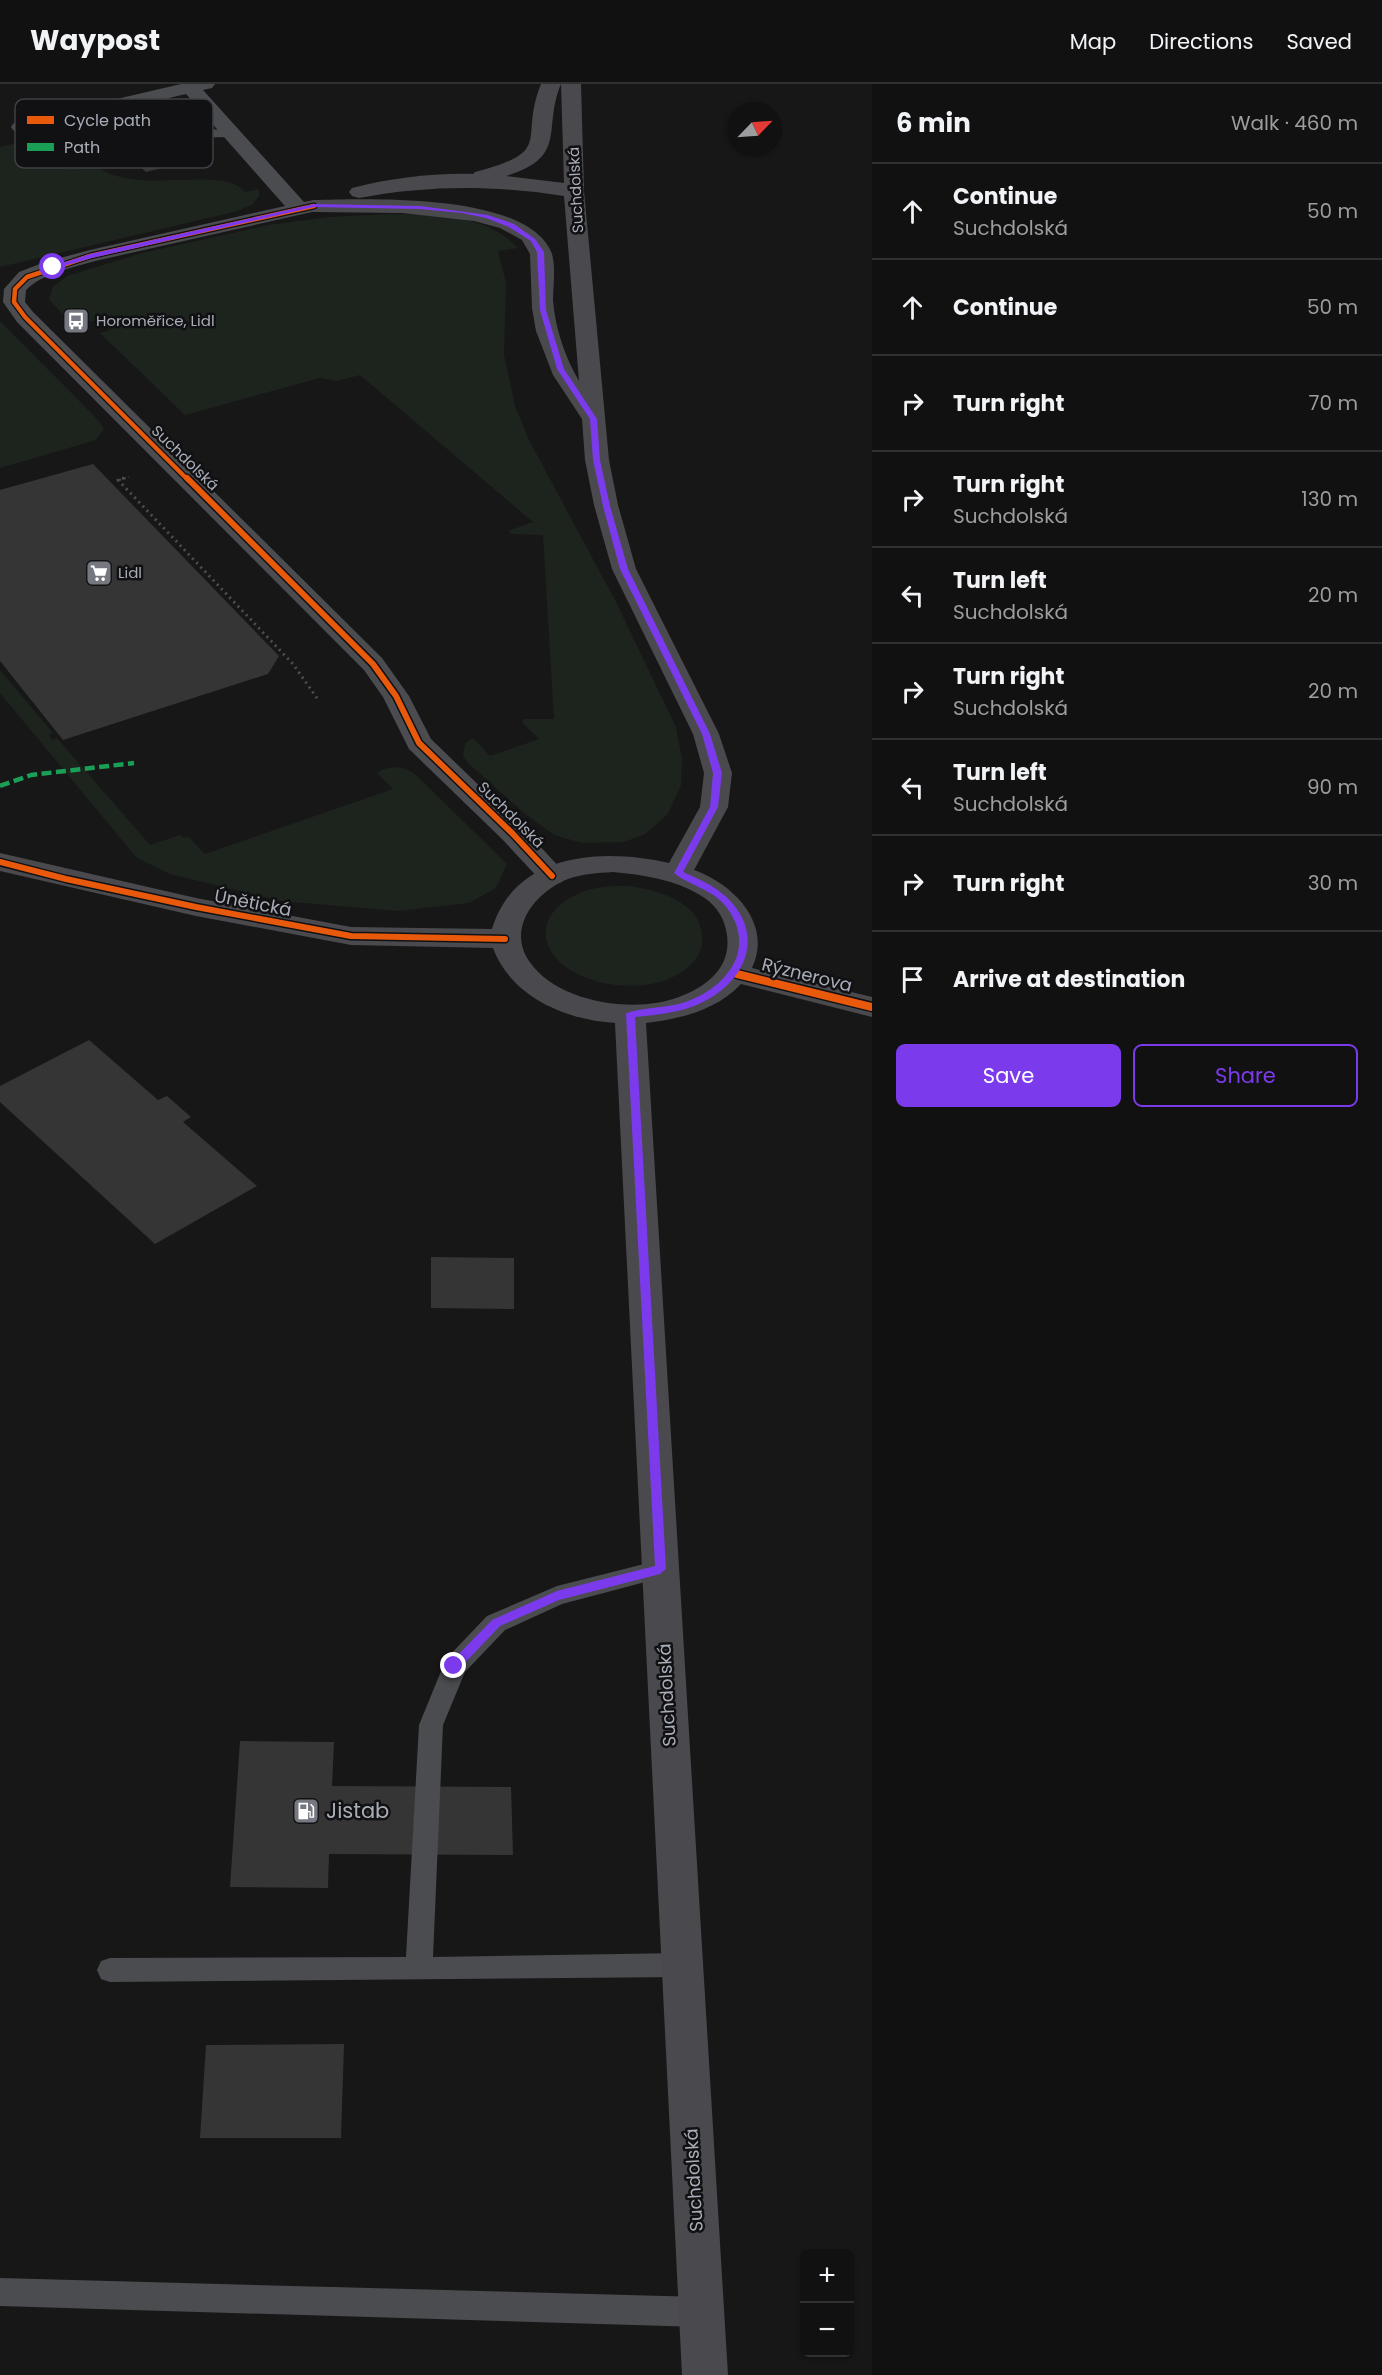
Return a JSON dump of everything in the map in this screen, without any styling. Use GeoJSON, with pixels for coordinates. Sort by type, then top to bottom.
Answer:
{"type":"FeatureCollection","features":[{"type":"Feature","properties":{"kind":"main road"},"geometry":{"type":"LineString","coordinates":[[307,207],[385,187],[470,178],[496,173],[515,165],[535,153],[540,145],[544,97],[551,84]]}},
{"type":"Feature","properties":{"kind":"main road","name":"Suchdolská"},"geometry":{"type":"LineString","coordinates":[[572,84],[574,191],[593,419],[602,483],[624,569],[706,734],[717,773],[714,807],[678,873]]}},
{"type":"Feature","properties":{"kind":"main road"},"geometry":{"type":"LineString","coordinates":[[470,178],[574,191]]}},
{"type":"Feature","properties":{"kind":"main road"},"geometry":{"type":"LineString","coordinates":[[307,207],[410,201],[512,200],[574,191]]}},
{"type":"Feature","properties":{"kind":"main road"},"geometry":{"type":"LineString","coordinates":[[348,206],[462,211],[488,216],[512,225],[533,240],[540,252],[543,310],[560,369],[593,419]]}},
{"type":"Feature","properties":{"kind":"main road","name":"Únětická"},"geometry":{"type":"LineString","coordinates":[[0,861],[196,907],[351,936],[505,939]]}},
{"type":"Feature","properties":{"kind":"main road"},"geometry":{"type":"LineString","coordinates":[[613,863],[646,865],[678,873],[708,886],[730,906],[742,928],[744,951],[734,973],[716,990],[692,1004],[662,1011],[630,1014],[592,1011],[558,999],[531,983],[512,962],[505,939],[509,914],[525,893],[552,876],[581,867],[613,863]]}},
{"type":"Feature","properties":{"kind":"main road","name":"Rýznerova"},"geometry":{"type":"LineString","coordinates":[[734,973],[872,1007]]}},
{"type":"Feature","properties":{"kind":"main road","name":"Suchdolská"},"geometry":{"type":"LineString","coordinates":[[630,1014],[705,2375]]}},
{"type":"Feature","properties":{"kind":"street"},"geometry":{"type":"LineString","coordinates":[[140,99],[197,86],[206,99]]}},
{"type":"Feature","properties":{"kind":"street"},"geometry":{"type":"LineString","coordinates":[[213,108],[231,133],[307,207]]}},
{"type":"Feature","properties":{"kind":"street","name":"Suchdolská"},"geometry":{"type":"LineString","coordinates":[[307,207],[90,256],[53,267],[27,278],[15,289],[14,303],[25,317],[373,664],[396,696],[419,743],[512,832],[552,876]]}},
{"type":"Feature","properties":{"kind":"lane"},"geometry":{"type":"LineString","coordinates":[[213,132],[231,133]]}},
{"type":"Feature","properties":{"kind":"lane"},"geometry":{"type":"LineString","coordinates":[[419,1969],[431,1725],[454,1666],[496,1623],[557,1596],[660,1569]]}},
{"type":"Feature","properties":{"kind":"lane"},"geometry":{"type":"LineString","coordinates":[[110,1970],[682,1965]]}},
{"type":"Feature","properties":{"kind":"lane"},"geometry":{"type":"LineString","coordinates":[[0,2292],[701,2312]]}},
{"type":"Feature","properties":{"kind":"shaded area"},"geometry":{"type":"Polygon","coordinates":[[[15,143],[15,168],[101,168],[111,174],[131,179],[217,180],[233,184],[245,192],[259,189],[259,196],[252,205],[234,212],[0,267],[0,147],[15,143]]]}},
{"type":"Feature","properties":{"kind":"shaded area"},"geometry":{"type":"Polygon","coordinates":[[[393,214],[443,216],[476,223],[491,228],[518,248],[498,251],[506,283],[504,355],[515,406],[529,440],[616,602],[676,727],[682,759],[681,785],[668,814],[645,834],[624,842],[582,843],[554,835],[525,814],[463,756],[465,744],[471,739],[474,739],[490,756],[539,739],[523,723],[523,719],[554,719],[543,535],[512,534],[508,531],[533,522],[360,375],[337,381],[320,378],[185,415],[100,333],[111,330],[100,319],[88,322],[79,313],[65,317],[49,299],[53,287],[67,276],[142,253],[268,225],[330,217],[393,214]]]}},
{"type":"Feature","properties":{"kind":"shaded area"},"geometry":{"type":"Polygon","coordinates":[[[0,321],[99,421],[104,429],[96,440],[0,468],[0,321]]]}},
{"type":"Feature","properties":{"kind":"shaded area"},"geometry":{"type":"Polygon","coordinates":[[[0,670],[53,733],[49,735],[52,740],[57,738],[150,845],[180,835],[183,838],[189,837],[205,854],[393,789],[377,773],[386,768],[396,767],[416,775],[507,864],[496,888],[469,903],[397,911],[281,901],[170,874],[137,858],[0,693],[0,670]]]}},
{"type":"Feature","properties":{"kind":"shaded area"},"geometry":{"type":"Polygon","coordinates":[[[629,886],[675,899],[694,914],[699,923],[702,938],[702,945],[695,960],[683,971],[669,979],[636,986],[618,985],[586,978],[559,961],[551,951],[546,929],[556,909],[566,900],[592,889],[629,886]]]}},
{"type":"Feature","properties":{"kind":"building"},"geometry":{"type":"Polygon","coordinates":[[[141,168],[162,168],[146,172],[141,168]]]}},
{"type":"Feature","properties":{"kind":"building","name":"Lidl"},"geometry":{"type":"Polygon","coordinates":[[[93,464],[279,656],[268,674],[63,740],[0,661],[0,490],[93,464]]]}},
{"type":"Feature","properties":{"kind":"building"},"geometry":{"type":"Polygon","coordinates":[[[89,1040],[158,1100],[167,1096],[191,1117],[183,1122],[257,1186],[155,1244],[0,1102],[0,1086],[89,1040]]]}},
{"type":"Feature","properties":{"kind":"building"},"geometry":{"type":"Polygon","coordinates":[[[431,1257],[514,1258],[514,1309],[431,1308],[431,1257]]]}},
{"type":"Feature","properties":{"kind":"building"},"geometry":{"type":"Polygon","coordinates":[[[240,1741],[334,1742],[332,1786],[511,1787],[513,1855],[329,1854],[328,1888],[230,1887],[240,1741]]]}},
{"type":"Feature","properties":{"kind":"building"},"geometry":{"type":"Polygon","coordinates":[[[344,2044],[341,2138],[200,2138],[206,2045],[344,2044]]]}},
{"type":"Feature","properties":{"kind":"marked path"},"geometry":{"type":"LineString","coordinates":[[0,786],[31,775],[134,763]]}},
{"type":"Feature","properties":{"kind":"cycle path"},"geometry":{"type":"LineString","coordinates":[[314,206],[90,256],[53,267],[27,277],[15,289],[14,302],[25,317],[373,664],[396,696],[419,743],[512,833],[552,876]]}},
{"type":"Feature","properties":{"kind":"cycle path"},"geometry":{"type":"LineString","coordinates":[[0,862],[66,879],[196,907],[351,936],[505,939]]}},
{"type":"Feature","properties":{"kind":"cycle path"},"geometry":{"type":"LineString","coordinates":[[734,973],[872,1007]]}},
{"type":"Feature","properties":{"kind":"place","name":"Horoměřice, Lidl"},"geometry":{"type":"Point","coordinates":[76,321]}},
{"type":"Feature","properties":{"kind":"place","name":"Lidl"},"geometry":{"type":"Point","coordinates":[99,573]}},
{"type":"Feature","properties":{"kind":"place","name":"Jistab"},"geometry":{"type":"Point","coordinates":[306,1811]}},
{"type":"Feature","properties":{"kind":"route"},"geometry":{"type":"LineString","coordinates":[[53,267],[90,256],[314,206],[420,207],[462,211],[488,216],[512,225],[533,240],[540,252],[543,310],[560,369],[593,419],[597,460],[606,506],[624,569],[706,734],[717,773],[714,807],[678,873],[708,886],[730,906],[742,928],[744,951],[734,973],[716,990],[692,1004],[662,1011],[630,1014],[660,1569],[557,1596],[496,1623],[454,1666]]}}]}
